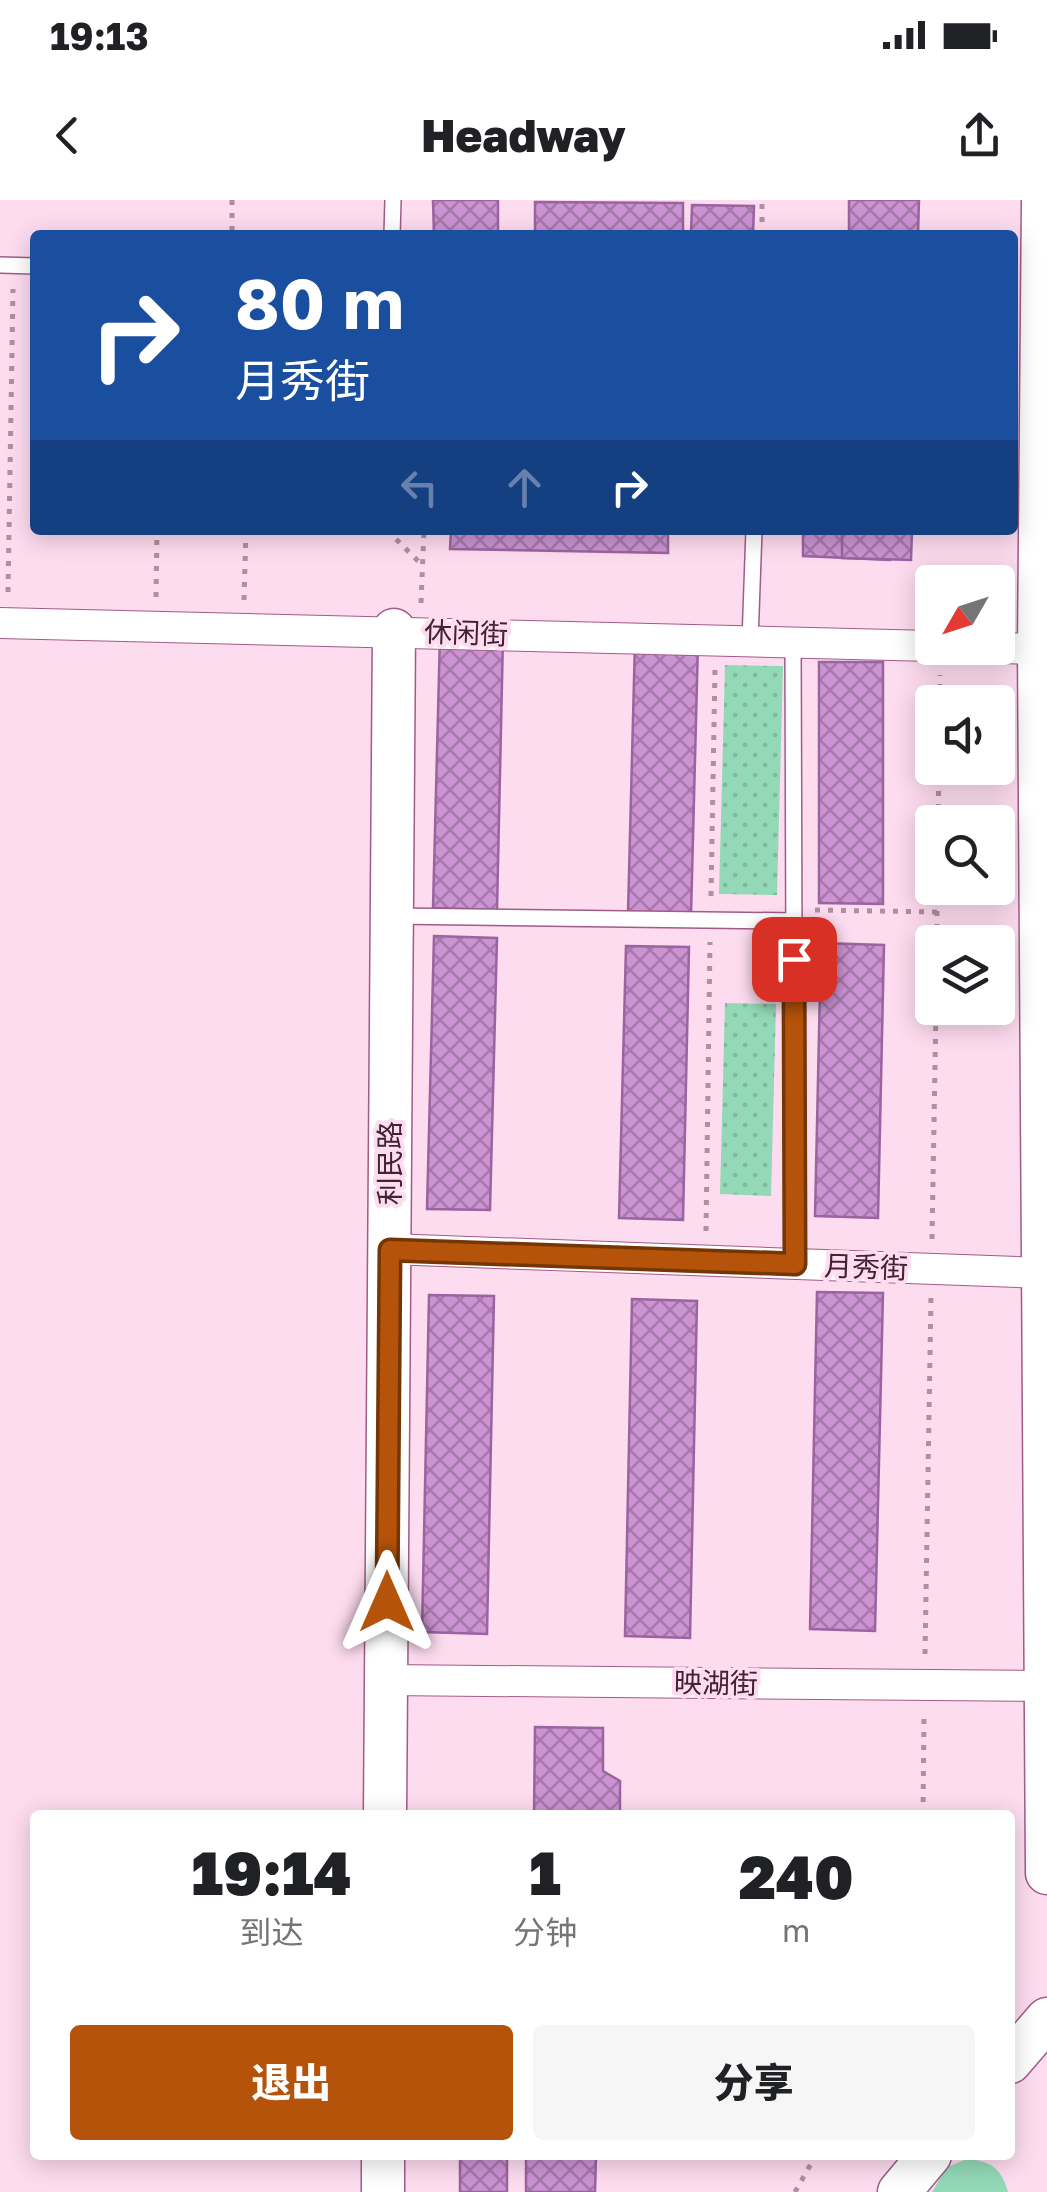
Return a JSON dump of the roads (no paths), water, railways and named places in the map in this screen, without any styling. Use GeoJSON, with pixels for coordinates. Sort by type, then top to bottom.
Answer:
{"type":"FeatureCollection","features":[{"type":"Feature","properties":{"kind":"main road"},"geometry":{"type":"LineString","coordinates":[[1042,200],[1044,273],[1018,648],[1043,726],[1047,1873]]}},
{"type":"Feature","properties":{"kind":"main road","name":"利民路"},"geometry":{"type":"LineString","coordinates":[[385,1810],[392,916],[407,631]]}},
{"type":"Feature","properties":{"kind":"main road"},"geometry":{"type":"LineString","coordinates":[[1015,2056],[1047,2019]]}},
{"type":"Feature","properties":{"kind":"main road"},"geometry":{"type":"LineString","coordinates":[[383,2160],[383,2192]]}},
{"type":"Feature","properties":{"kind":"main road"},"geometry":{"type":"LineString","coordinates":[[898,2192],[926,2160]]}},
{"type":"Feature","properties":{"kind":"street","name":"休闲街"},"geometry":{"type":"LineString","coordinates":[[4,624],[915,646]]}},
{"type":"Feature","properties":{"kind":"street","name":"月秀街"},"geometry":{"type":"LineString","coordinates":[[390,1250],[1043,1273]]}},
{"type":"Feature","properties":{"kind":"street","name":"映湖街"},"geometry":{"type":"LineString","coordinates":[[386,1680],[1046,1686]]}},
{"type":"Feature","properties":{"kind":"lane"},"geometry":{"type":"LineString","coordinates":[[392,230],[393,200]]}},
{"type":"Feature","properties":{"kind":"lane"},"geometry":{"type":"LineString","coordinates":[[750,641],[754,535]]}},
{"type":"Feature","properties":{"kind":"lane"},"geometry":{"type":"LineString","coordinates":[[793,642],[795,1264]]}},
{"type":"Feature","properties":{"kind":"lane"},"geometry":{"type":"LineString","coordinates":[[392,916],[710,920],[794,915]]}}]}
